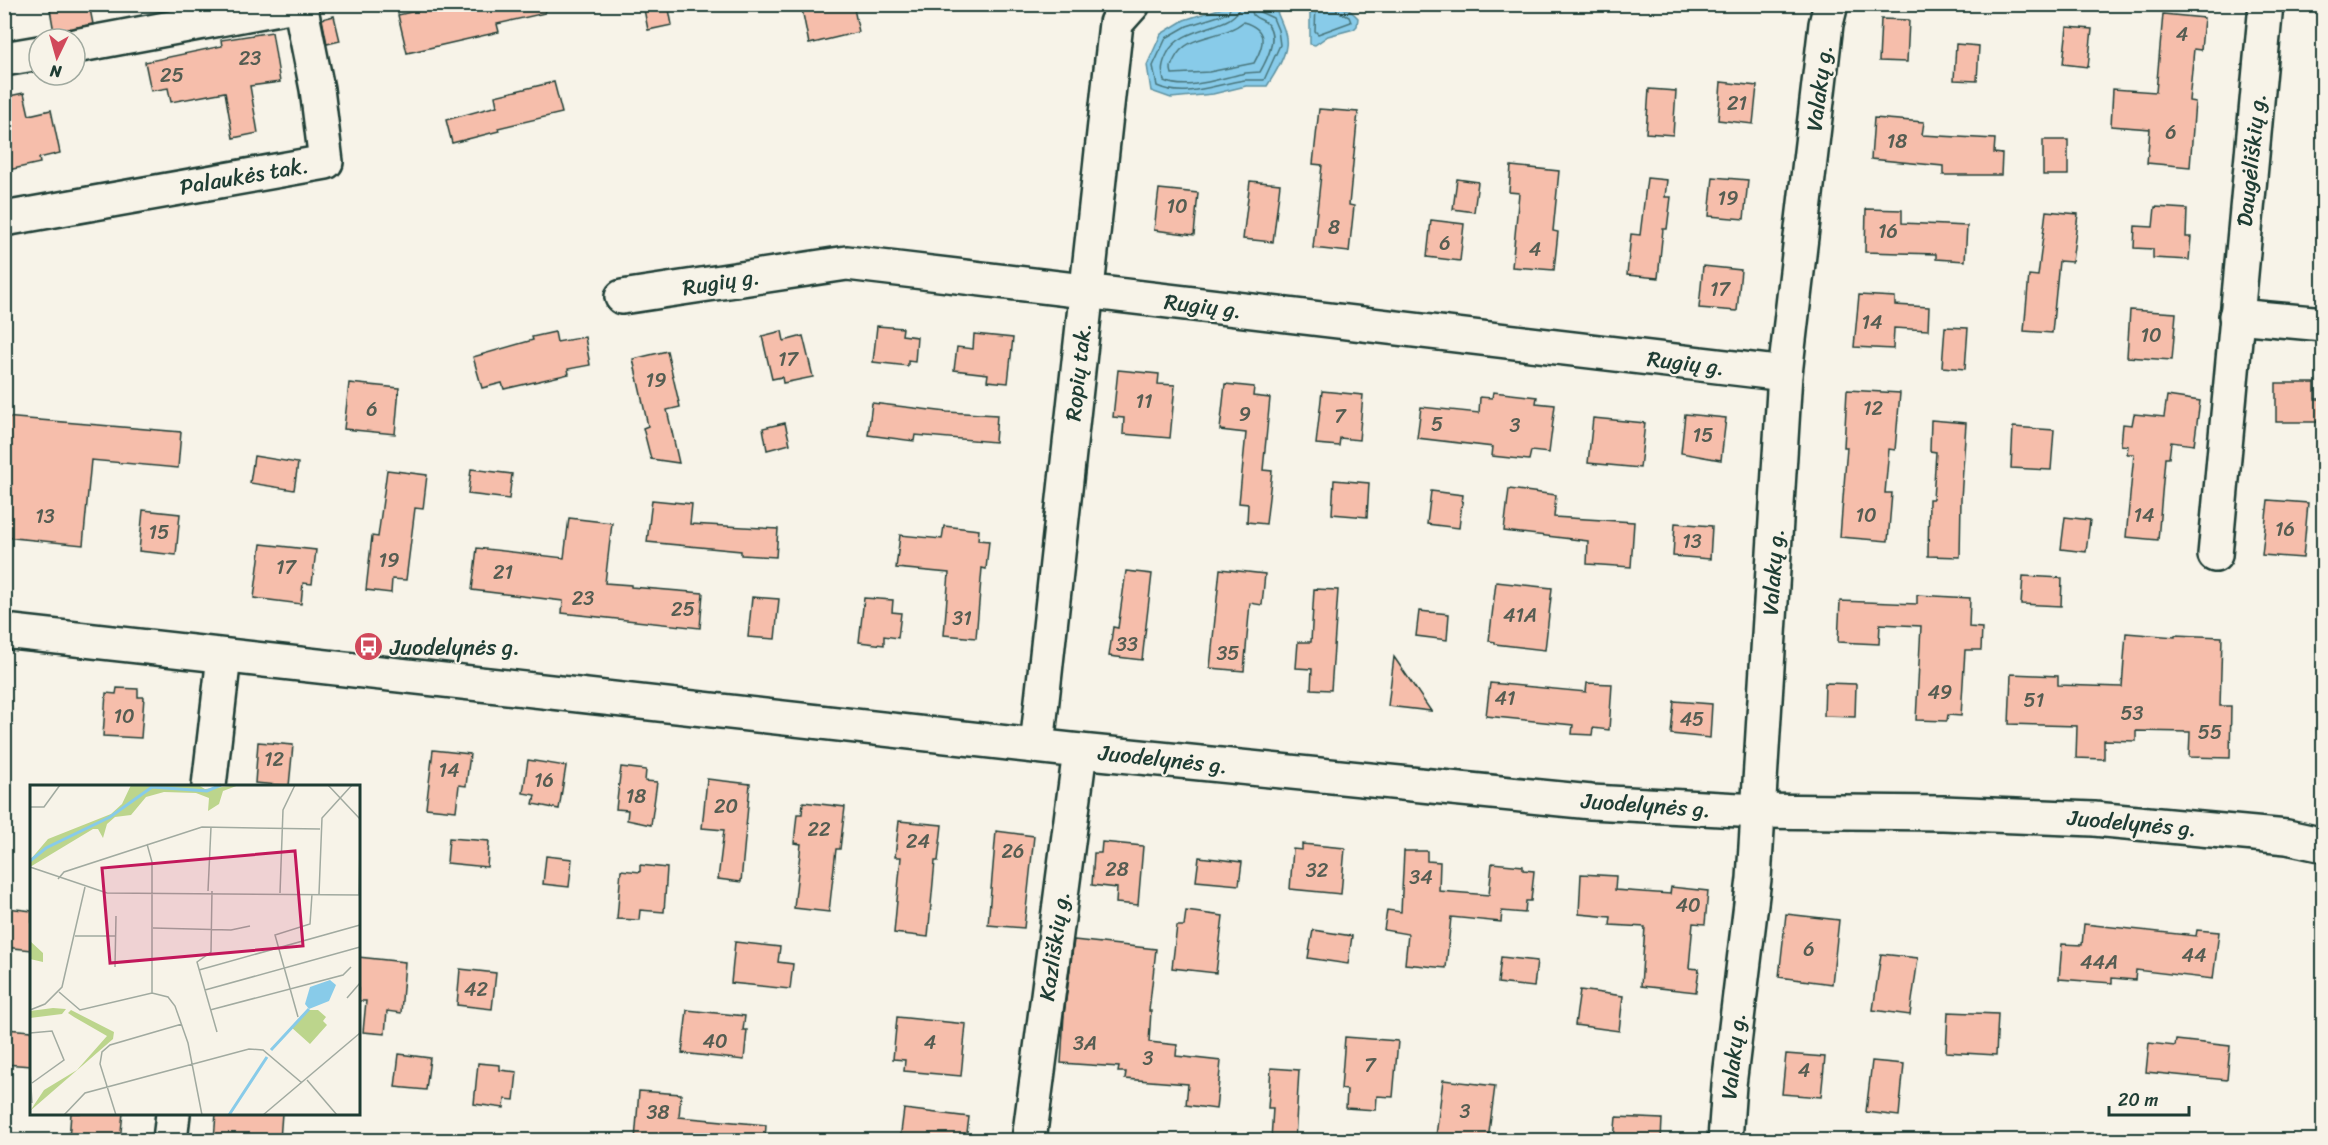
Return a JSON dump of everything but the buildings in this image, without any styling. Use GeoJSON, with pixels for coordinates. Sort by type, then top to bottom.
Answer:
{"type":"FeatureCollection","features":[{"type":"Feature","properties":{"kind":"street"},"geometry":{"type":"LineString","coordinates":[[87,44],[300,4]]}},
{"type":"Feature","properties":{"kind":"street","name":"Palaukės tak."},"geometry":{"type":"LineString","coordinates":[[4,219],[326,162],[317,89],[300,4]]}},
{"type":"Feature","properties":{"kind":"street","name":"Ropių tak."},"geometry":{"type":"LineString","coordinates":[[1037,746],[1116,23],[1133,4]]}},
{"type":"Feature","properties":{"kind":"street","name":"Valakų g."},"geometry":{"type":"LineString","coordinates":[[1725,1140],[1729,1085],[1754,879],[1785,374],[1826,24],[1831,4]]}},
{"type":"Feature","properties":{"kind":"street","name":"Daugėliškių g."},"geometry":{"type":"LineString","coordinates":[[2215,555],[2235,316],[2266,4]]}},
{"type":"Feature","properties":{"kind":"street"},"geometry":{"type":"LineString","coordinates":[[4,59],[27,55]]}},
{"type":"Feature","properties":{"kind":"street","name":"Rugių g."},"geometry":{"type":"LineString","coordinates":[[622,297],[847,263],[1785,374]]}},
{"type":"Feature","properties":{"kind":"street"},"geometry":{"type":"LineString","coordinates":[[2235,316],[2324,324]]}},
{"type":"Feature","properties":{"kind":"street","name":"Juodelynės g."},"geometry":{"type":"LineString","coordinates":[[4,631],[1080,751],[1590,802],[1758,811],[1943,813],[2094,819],[2287,837],[2324,845]]}},
{"type":"Feature","properties":{"kind":"street"},"geometry":{"type":"LineString","coordinates":[[209,785],[224,656]]}},
{"type":"Feature","properties":{"kind":"street","name":"Kazliškių g."},"geometry":{"type":"LineString","coordinates":[[1029,1140],[1080,751]]}},
{"type":"Feature","properties":{"kind":"street"},"geometry":{"type":"LineString","coordinates":[[170,1140],[173,1115]]}},
{"type":"Feature","properties":{"kind":"water"},"geometry":{"type":"Polygon","coordinates":[[[1323,4],[1342,7],[1358,18],[1357,26],[1354,29],[1328,36],[1315,45],[1310,44],[1310,5],[1323,4]]]}},
{"type":"Feature","properties":{"kind":"water"},"geometry":{"type":"Polygon","coordinates":[[[1225,7],[1262,7],[1277,12],[1285,33],[1286,46],[1281,61],[1267,86],[1246,86],[1213,94],[1171,98],[1151,91],[1147,65],[1161,34],[1184,20],[1225,7]]]}},
{"type":"Feature","properties":{"kind":"place","name":"Juodelynės g."},"geometry":{"type":"Point","coordinates":[369,647]}}]}
